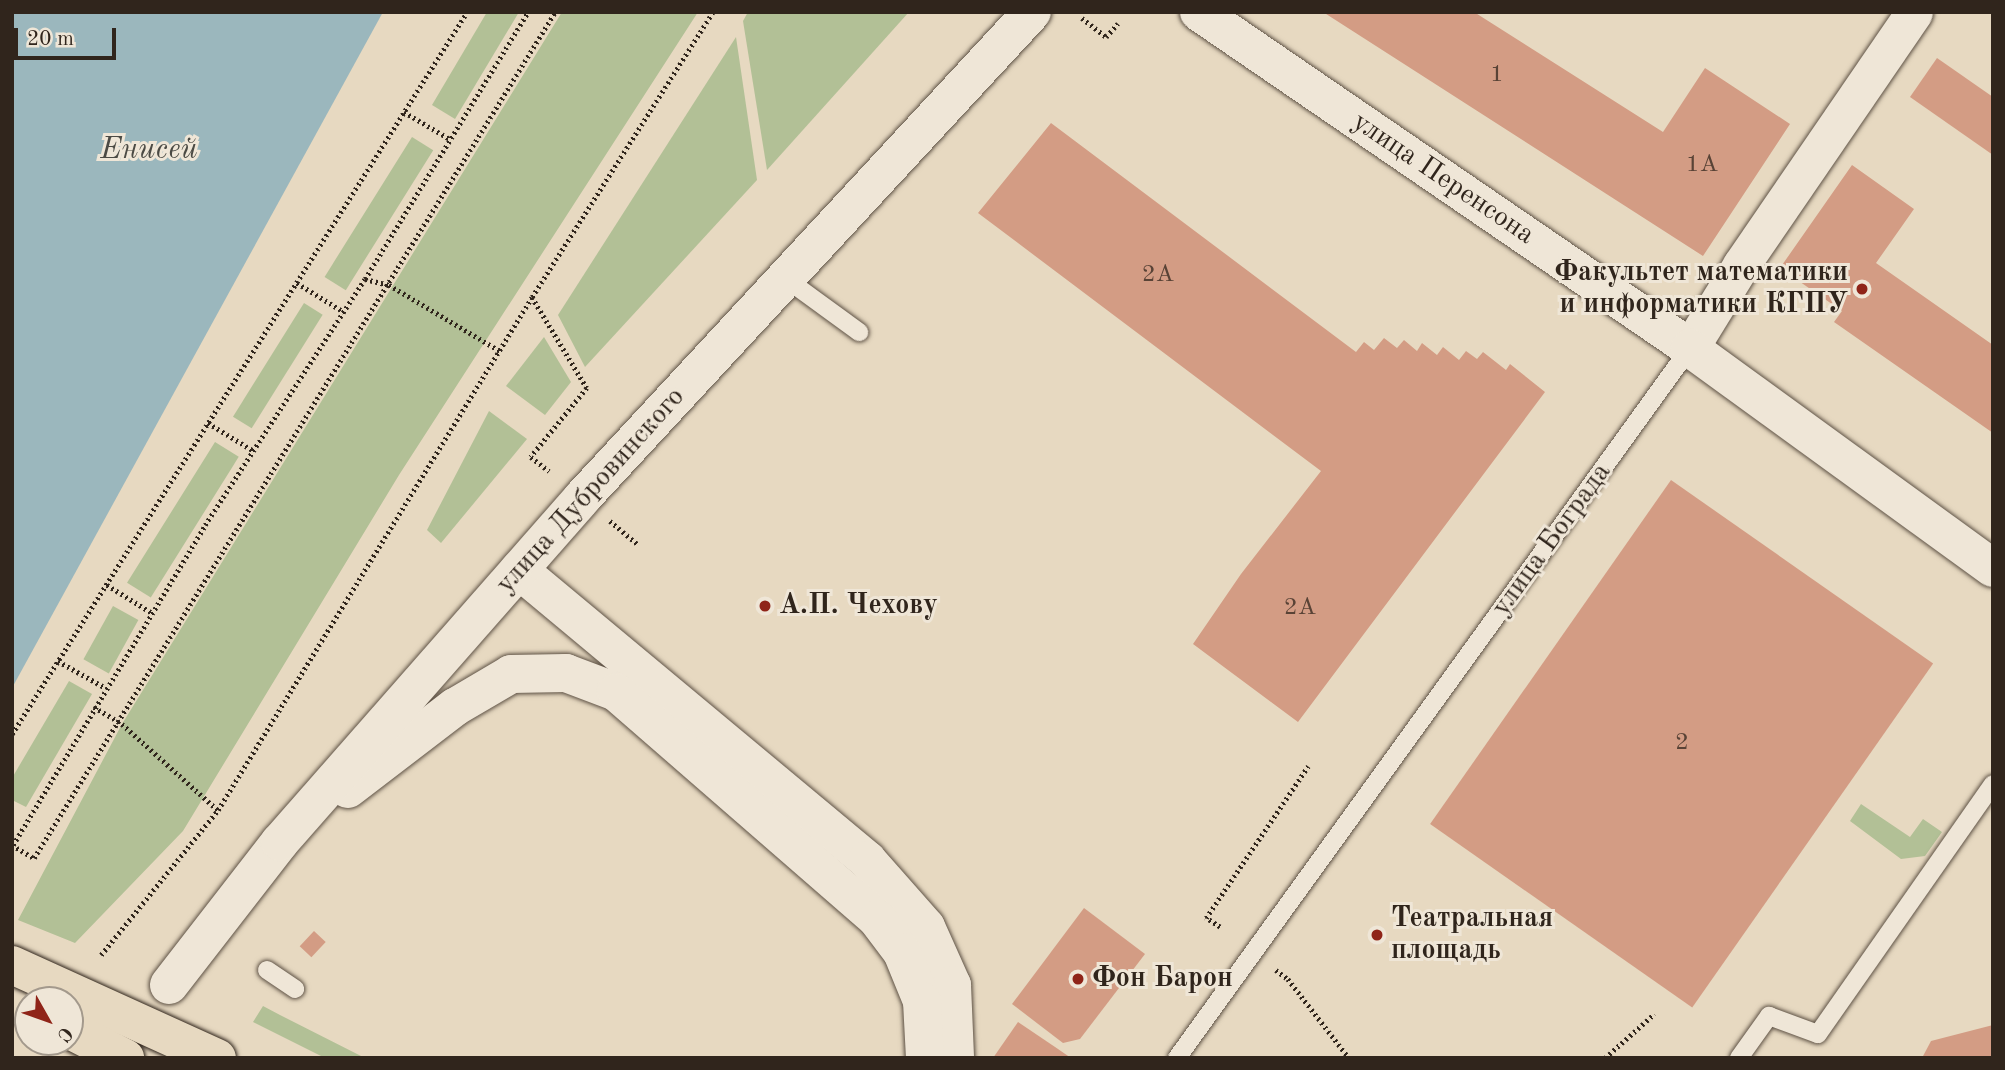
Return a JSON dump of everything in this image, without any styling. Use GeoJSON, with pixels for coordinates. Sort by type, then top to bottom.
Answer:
{"type":"FeatureCollection","features":[{"type":"Feature","properties":{"kind":"highway"},"geometry":{"type":"LineString","coordinates":[[12,965],[217,1058]]}},
{"type":"Feature","properties":{"kind":"highway"},"geometry":{"type":"LineString","coordinates":[[84,1037],[125,1058]]}},
{"type":"Feature","properties":{"kind":"main road","name":"улица Дубровинского"},"geometry":{"type":"LineString","coordinates":[[169,985],[280,842],[519,570],[1032,12]]}},
{"type":"Feature","properties":{"kind":"main road","name":"улица Перенсона"},"geometry":{"type":"LineString","coordinates":[[1199,12],[1690,348],[1993,568]]}},
{"type":"Feature","properties":{"kind":"main road"},"geometry":{"type":"LineString","coordinates":[[519,570],[867,860],[926,927],[952,985],[955,1058]]}},
{"type":"Feature","properties":{"kind":"main road"},"geometry":{"type":"LineString","coordinates":[[280,842],[455,707],[511,674],[566,673],[616,692],[877,919],[902,951],[922,1001],[925,1058]]}},
{"type":"Feature","properties":{"kind":"street","name":"улица Бограда"},"geometry":{"type":"LineString","coordinates":[[1690,348],[1741,265],[1914,12]]}},
{"type":"Feature","properties":{"kind":"lane"},"geometry":{"type":"LineString","coordinates":[[785,278],[859,332]]}},
{"type":"Feature","properties":{"kind":"lane","name":"улица Бограда"},"geometry":{"type":"LineString","coordinates":[[1177,1058],[1690,348]]}},
{"type":"Feature","properties":{"kind":"lane"},"geometry":{"type":"LineString","coordinates":[[1739,1058],[1769,1016],[1818,1034],[1993,784]]}},
{"type":"Feature","properties":{"kind":"lane"},"geometry":{"type":"LineString","coordinates":[[267,970],[295,989]]}},
{"type":"Feature","properties":{"kind":"path"},"geometry":{"type":"LineString","coordinates":[[12,734],[467,12]]}},
{"type":"Feature","properties":{"kind":"path"},"geometry":{"type":"LineString","coordinates":[[528,12],[365,279],[152,612],[12,845],[34,858],[555,12]]}},
{"type":"Feature","properties":{"kind":"path"},"geometry":{"type":"LineString","coordinates":[[101,955],[218,810],[532,297],[713,12]]}},
{"type":"Feature","properties":{"kind":"path"},"geometry":{"type":"LineString","coordinates":[[1082,18],[1106,37],[1118,23]]}},
{"type":"Feature","properties":{"kind":"path"},"geometry":{"type":"LineString","coordinates":[[404,112],[450,139]]}},
{"type":"Feature","properties":{"kind":"path"},"geometry":{"type":"LineString","coordinates":[[365,279],[389,285],[500,351]]}},
{"type":"Feature","properties":{"kind":"path"},"geometry":{"type":"LineString","coordinates":[[297,283],[344,312]]}},
{"type":"Feature","properties":{"kind":"path"},"geometry":{"type":"LineString","coordinates":[[532,297],[587,388],[531,457],[549,471]]}},
{"type":"Feature","properties":{"kind":"path"},"geometry":{"type":"LineString","coordinates":[[208,423],[254,450]]}},
{"type":"Feature","properties":{"kind":"path"},"geometry":{"type":"LineString","coordinates":[[606,517],[639,545]]}},
{"type":"Feature","properties":{"kind":"path"},"geometry":{"type":"LineString","coordinates":[[107,585],[152,612]]}},
{"type":"Feature","properties":{"kind":"path"},"geometry":{"type":"LineString","coordinates":[[58,661],[106,688]]}},
{"type":"Feature","properties":{"kind":"path"},"geometry":{"type":"LineString","coordinates":[[94,707],[118,722],[218,810]]}},
{"type":"Feature","properties":{"kind":"path"},"geometry":{"type":"LineString","coordinates":[[1220,927],[1206,918],[1308,766]]}},
{"type":"Feature","properties":{"kind":"path"},"geometry":{"type":"LineString","coordinates":[[1276,970],[1288,979],[1349,1058]]}},
{"type":"Feature","properties":{"kind":"path"},"geometry":{"type":"LineString","coordinates":[[1605,1058],[1654,1014]]}},
{"type":"Feature","properties":{"kind":"green space"},"geometry":{"type":"Polygon","coordinates":[[[487,12],[519,12],[455,119],[432,105],[487,12]]]}},
{"type":"Feature","properties":{"kind":"green space"},"geometry":{"type":"Polygon","coordinates":[[[562,12],[698,12],[399,475],[183,831],[75,943],[18,920],[122,724],[562,12]]]}},
{"type":"Feature","properties":{"kind":"green space"},"geometry":{"type":"Polygon","coordinates":[[[748,12],[909,12],[767,170],[743,21],[748,12]]]}},
{"type":"Feature","properties":{"kind":"green space"},"geometry":{"type":"Polygon","coordinates":[[[736,37],[757,180],[585,367],[558,315],[736,37]]]}},
{"type":"Feature","properties":{"kind":"green space"},"geometry":{"type":"Polygon","coordinates":[[[412,137],[433,150],[346,290],[325,277],[412,137]]]}},
{"type":"Feature","properties":{"kind":"green space"},"geometry":{"type":"Polygon","coordinates":[[[304,303],[323,315],[252,428],[233,417],[304,303]]]}},
{"type":"Feature","properties":{"kind":"green space"},"geometry":{"type":"Polygon","coordinates":[[[544,337],[571,382],[545,415],[506,386],[544,337]]]}},
{"type":"Feature","properties":{"kind":"green space"},"geometry":{"type":"Polygon","coordinates":[[[489,411],[527,439],[441,543],[427,530],[489,411]]]}},
{"type":"Feature","properties":{"kind":"green space"},"geometry":{"type":"Polygon","coordinates":[[[215,442],[239,457],[151,598],[127,583],[215,442]]]}},
{"type":"Feature","properties":{"kind":"green space"},"geometry":{"type":"Polygon","coordinates":[[[113,606],[138,620],[109,673],[83,659],[113,606]]]}},
{"type":"Feature","properties":{"kind":"green space"},"geometry":{"type":"Polygon","coordinates":[[[69,681],[92,694],[26,807],[12,800],[12,778],[69,681]]]}},
{"type":"Feature","properties":{"kind":"green space"},"geometry":{"type":"Polygon","coordinates":[[[1861,804],[1910,837],[1923,819],[1942,832],[1925,856],[1901,859],[1850,821],[1861,804]]]}},
{"type":"Feature","properties":{"kind":"green space"},"geometry":{"type":"Polygon","coordinates":[[[263,1006],[365,1058],[325,1058],[253,1022],[263,1006]]]}},
{"type":"Feature","properties":{"kind":"water","name":"Енисей"},"geometry":{"type":"Polygon","coordinates":[[[12,12],[383,12],[12,688],[12,12]]]}},
{"type":"Feature","properties":{"kind":"building"},"geometry":{"type":"Polygon","coordinates":[[[1323,12],[1474,12],[1663,132],[1705,68],[1790,124],[1703,256],[1323,12]]]}},
{"type":"Feature","properties":{"kind":"building"},"geometry":{"type":"Polygon","coordinates":[[[1937,58],[1993,97],[1993,155],[1910,97],[1937,58]]]}},
{"type":"Feature","properties":{"kind":"building"},"geometry":{"type":"Polygon","coordinates":[[[1051,123],[1356,352],[1364,342],[1374,350],[1384,338],[1397,348],[1404,340],[1417,351],[1422,343],[1437,355],[1443,347],[1459,360],[1466,351],[1477,359],[1483,352],[1506,370],[1510,364],[1545,392],[1298,722],[1193,644],[1241,574],[1321,471],[978,213],[1051,123]]]}},
{"type":"Feature","properties":{"kind":"building","name":"Факультет математики и информатики КГПУ"},"geometry":{"type":"Polygon","coordinates":[[[1852,165],[1914,209],[1876,263],[1993,345],[1993,433],[1834,322],[1842,311],[1780,268],[1852,165]]]}},
{"type":"Feature","properties":{"kind":"building"},"geometry":{"type":"Polygon","coordinates":[[[1671,480],[1933,664],[1692,1008],[1430,824],[1671,480]]]}},
{"type":"Feature","properties":{"kind":"building","name":"Фон Барон"},"geometry":{"type":"Polygon","coordinates":[[[1084,908],[1145,954],[1080,1039],[1063,1043],[1012,1004],[1084,908]]]}},
{"type":"Feature","properties":{"kind":"building"},"geometry":{"type":"Polygon","coordinates":[[[314,931],[326,942],[311,957],[300,946],[314,931]]]}},
{"type":"Feature","properties":{"kind":"building"},"geometry":{"type":"Polygon","coordinates":[[[1018,1022],[1058,1049],[1071,1058],[993,1058],[1018,1022]]]}},
{"type":"Feature","properties":{"kind":"building"},"geometry":{"type":"Polygon","coordinates":[[[1993,1025],[1993,1058],[1922,1058],[1931,1041],[1993,1025]]]}},
{"type":"Feature","properties":{"kind":"place","name":"Факультет математики и информатики КГПУ"},"geometry":{"type":"Point","coordinates":[1862,289]}},
{"type":"Feature","properties":{"kind":"place","name":"А.П. Чехову"},"geometry":{"type":"Point","coordinates":[765,606]}},
{"type":"Feature","properties":{"kind":"place","name":"Театральная площадь"},"geometry":{"type":"Point","coordinates":[1377,935]}},
{"type":"Feature","properties":{"kind":"place","name":"Фон Барон"},"geometry":{"type":"Point","coordinates":[1078,979]}}]}
